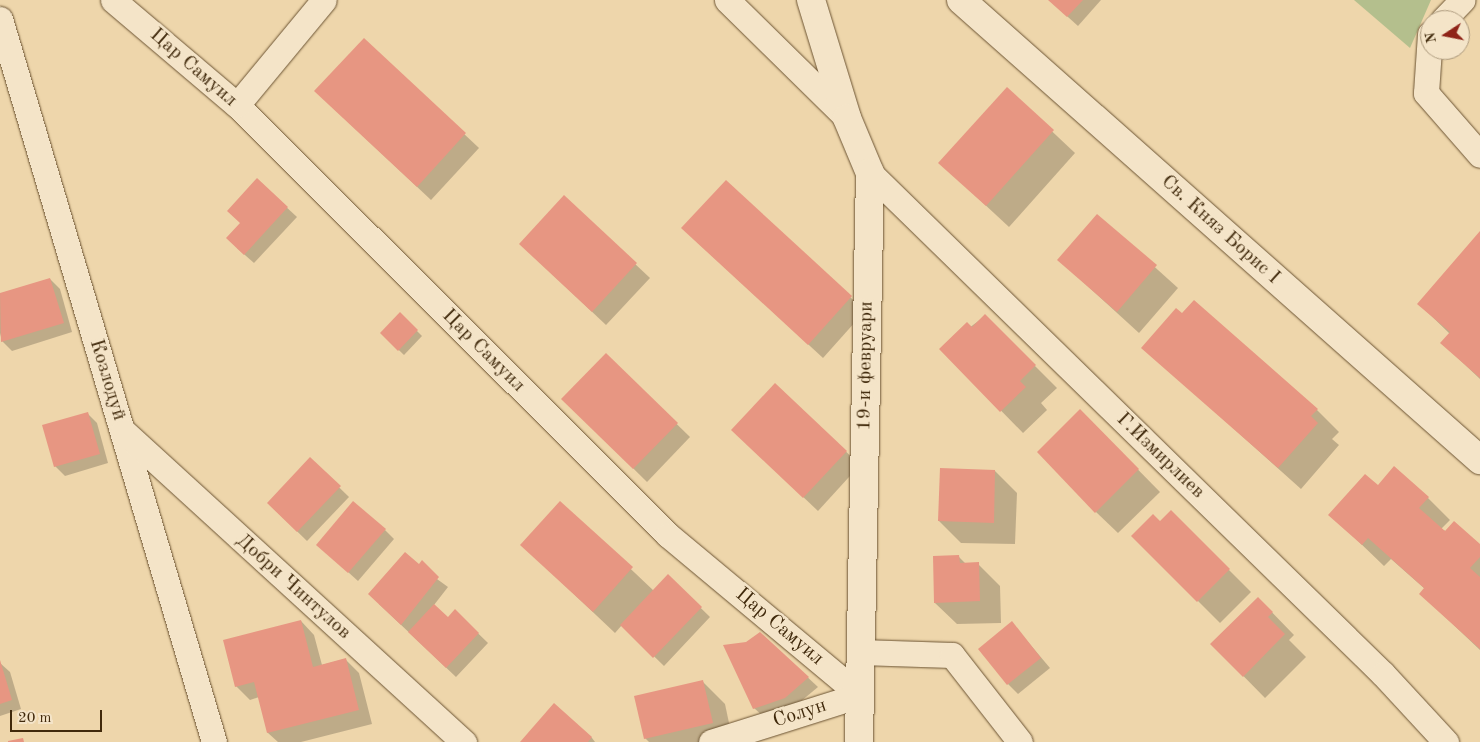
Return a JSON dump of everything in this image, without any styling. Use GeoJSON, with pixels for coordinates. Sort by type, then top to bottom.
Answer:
{"type":"FeatureCollection","features":[{"type":"Feature","properties":{"kind":"street","name":"Цар Самуил"},"geometry":{"type":"LineString","coordinates":[[113,0],[237,105],[668,535],[860,695]]}},
{"type":"Feature","properties":{"kind":"street"},"geometry":{"type":"LineString","coordinates":[[237,105],[324,0]]}},
{"type":"Feature","properties":{"kind":"street"},"geometry":{"type":"LineString","coordinates":[[727,0],[847,118]]}},
{"type":"Feature","properties":{"kind":"street","name":"19-и февруари"},"geometry":{"type":"LineString","coordinates":[[811,0],[847,118],[870,173],[860,652],[860,742]]}},
{"type":"Feature","properties":{"kind":"street","name":"Св. Княз Борис I"},"geometry":{"type":"LineString","coordinates":[[961,0],[1480,460]]}},
{"type":"Feature","properties":{"kind":"street"},"geometry":{"type":"LineString","coordinates":[[1452,10],[1462,0]]}},
{"type":"Feature","properties":{"kind":"street","name":"Козлодуй"},"geometry":{"type":"LineString","coordinates":[[0,19],[214,742]]}},
{"type":"Feature","properties":{"kind":"street"},"geometry":{"type":"LineString","coordinates":[[1428,60],[1426,93],[1480,155]]}},
{"type":"Feature","properties":{"kind":"street","name":"Г.Измирлиев"},"geometry":{"type":"LineString","coordinates":[[870,173],[1383,674],[1446,742]]}},
{"type":"Feature","properties":{"kind":"street","name":"Добри Чинтулов"},"geometry":{"type":"LineString","coordinates":[[122,431],[464,742]]}},
{"type":"Feature","properties":{"kind":"street"},"geometry":{"type":"LineString","coordinates":[[860,652],[952,655],[1020,742]]}},
{"type":"Feature","properties":{"kind":"street","name":"Солун"},"geometry":{"type":"LineString","coordinates":[[711,742],[860,695]]}},
{"type":"Feature","properties":{"kind":"green space"},"geometry":{"type":"Polygon","coordinates":[[[1354,0],[1431,0],[1427,10],[1420,10],[1420,25],[1410,48],[1354,0]]]}},
{"type":"Feature","properties":{"kind":"building"},"geometry":{"type":"Polygon","coordinates":[[[1048,0],[1083,0],[1067,17],[1048,0]]]}},
{"type":"Feature","properties":{"kind":"building"},"geometry":{"type":"Polygon","coordinates":[[[364,38],[466,133],[417,187],[314,91],[364,38]]]}},
{"type":"Feature","properties":{"kind":"building"},"geometry":{"type":"Polygon","coordinates":[[[1007,87],[1054,130],[986,206],[938,163],[1007,87]]]}},
{"type":"Feature","properties":{"kind":"building"},"geometry":{"type":"Polygon","coordinates":[[[257,178],[288,207],[244,255],[226,238],[240,223],[227,211],[257,178]]]}},
{"type":"Feature","properties":{"kind":"building"},"geometry":{"type":"Polygon","coordinates":[[[726,180],[852,296],[808,345],[681,228],[726,180]]]}},
{"type":"Feature","properties":{"kind":"building"},"geometry":{"type":"Polygon","coordinates":[[[564,195],[637,263],[592,312],[519,244],[564,195]]]}},
{"type":"Feature","properties":{"kind":"building"},"geometry":{"type":"Polygon","coordinates":[[[1097,214],[1157,265],[1117,312],[1057,260],[1097,214]]]}},
{"type":"Feature","properties":{"kind":"building"},"geometry":{"type":"Polygon","coordinates":[[[1480,231],[1480,378],[1440,343],[1450,332],[1417,304],[1480,231]]]}},
{"type":"Feature","properties":{"kind":"building"},"geometry":{"type":"Polygon","coordinates":[[[50,278],[64,323],[1,342],[0,293],[50,278]]]}},
{"type":"Feature","properties":{"kind":"building"},"geometry":{"type":"Polygon","coordinates":[[[1194,300],[1318,409],[1311,416],[1318,423],[1278,468],[1141,348],[1176,308],[1182,313],[1194,300]]]}},
{"type":"Feature","properties":{"kind":"building"},"geometry":{"type":"Polygon","coordinates":[[[400,312],[418,330],[398,351],[380,333],[400,312]]]}},
{"type":"Feature","properties":{"kind":"building"},"geometry":{"type":"Polygon","coordinates":[[[985,314],[1036,365],[1020,381],[1026,387],[1000,412],[939,349],[967,322],[972,327],[985,314]]]}},
{"type":"Feature","properties":{"kind":"building"},"geometry":{"type":"Polygon","coordinates":[[[606,353],[678,423],[633,469],[561,399],[606,353]]]}},
{"type":"Feature","properties":{"kind":"building"},"geometry":{"type":"Polygon","coordinates":[[[775,383],[847,451],[803,498],[731,430],[775,383]]]}},
{"type":"Feature","properties":{"kind":"building"},"geometry":{"type":"Polygon","coordinates":[[[1080,409],[1139,469],[1095,513],[1037,452],[1080,409]]]}},
{"type":"Feature","properties":{"kind":"building"},"geometry":{"type":"Polygon","coordinates":[[[88,412],[100,454],[54,467],[42,425],[88,412]]]}},
{"type":"Feature","properties":{"kind":"building"},"geometry":{"type":"Polygon","coordinates":[[[310,457],[341,486],[297,532],[267,503],[310,457]]]}},
{"type":"Feature","properties":{"kind":"building"},"geometry":{"type":"Polygon","coordinates":[[[1394,466],[1429,497],[1419,508],[1445,531],[1454,521],[1480,544],[1480,557],[1470,568],[1480,577],[1480,649],[1419,594],[1424,588],[1368,538],[1362,545],[1328,515],[1365,474],[1378,485],[1394,466]]]}},
{"type":"Feature","properties":{"kind":"building"},"geometry":{"type":"Polygon","coordinates":[[[940,468],[995,470],[994,523],[938,521],[940,468]]]}},
{"type":"Feature","properties":{"kind":"building"},"geometry":{"type":"Polygon","coordinates":[[[353,501],[386,529],[348,573],[316,545],[353,501]]]}},
{"type":"Feature","properties":{"kind":"building"},"geometry":{"type":"Polygon","coordinates":[[[560,501],[633,567],[593,612],[520,545],[560,501]]]}},
{"type":"Feature","properties":{"kind":"building"},"geometry":{"type":"Polygon","coordinates":[[[1171,510],[1230,569],[1197,602],[1131,536],[1153,514],[1160,521],[1171,510]]]}},
{"type":"Feature","properties":{"kind":"building"},"geometry":{"type":"Polygon","coordinates":[[[405,552],[419,564],[422,560],[439,577],[401,625],[368,594],[405,552]]]}},
{"type":"Feature","properties":{"kind":"building"},"geometry":{"type":"Polygon","coordinates":[[[959,555],[960,563],[979,562],[980,601],[934,603],[933,556],[959,555]]]}},
{"type":"Feature","properties":{"kind":"building"},"geometry":{"type":"Polygon","coordinates":[[[668,574],[702,607],[653,658],[620,625],[668,574]]]}},
{"type":"Feature","properties":{"kind":"building"},"geometry":{"type":"Polygon","coordinates":[[[1258,597],[1273,612],[1268,617],[1285,634],[1243,677],[1210,644],[1258,597]]]}},
{"type":"Feature","properties":{"kind":"building"},"geometry":{"type":"Polygon","coordinates":[[[434,604],[448,617],[455,609],[479,633],[446,668],[408,632],[434,604]]]}},
{"type":"Feature","properties":{"kind":"building"},"geometry":{"type":"Polygon","coordinates":[[[301,620],[313,667],[346,658],[359,710],[267,733],[254,682],[235,687],[223,640],[301,620]]]}},
{"type":"Feature","properties":{"kind":"building"},"geometry":{"type":"Polygon","coordinates":[[[1012,621],[1041,658],[1007,685],[978,649],[1012,621]]]}},
{"type":"Feature","properties":{"kind":"building"},"geometry":{"type":"Polygon","coordinates":[[[760,632],[809,677],[785,698],[753,709],[723,645],[746,642],[760,632]]]}},
{"type":"Feature","properties":{"kind":"building"},"geometry":{"type":"Polygon","coordinates":[[[0,660],[12,700],[0,704],[0,660]]]}},
{"type":"Feature","properties":{"kind":"building"},"geometry":{"type":"Polygon","coordinates":[[[703,680],[713,723],[644,739],[634,696],[703,680]]]}},
{"type":"Feature","properties":{"kind":"building"},"geometry":{"type":"Polygon","coordinates":[[[554,703],[592,737],[588,742],[520,742],[554,703]]]}},
{"type":"Feature","properties":{"kind":"building"},"geometry":{"type":"Polygon","coordinates":[[[23,738],[24,742],[8,742],[8,741],[23,738]]]}}]}
